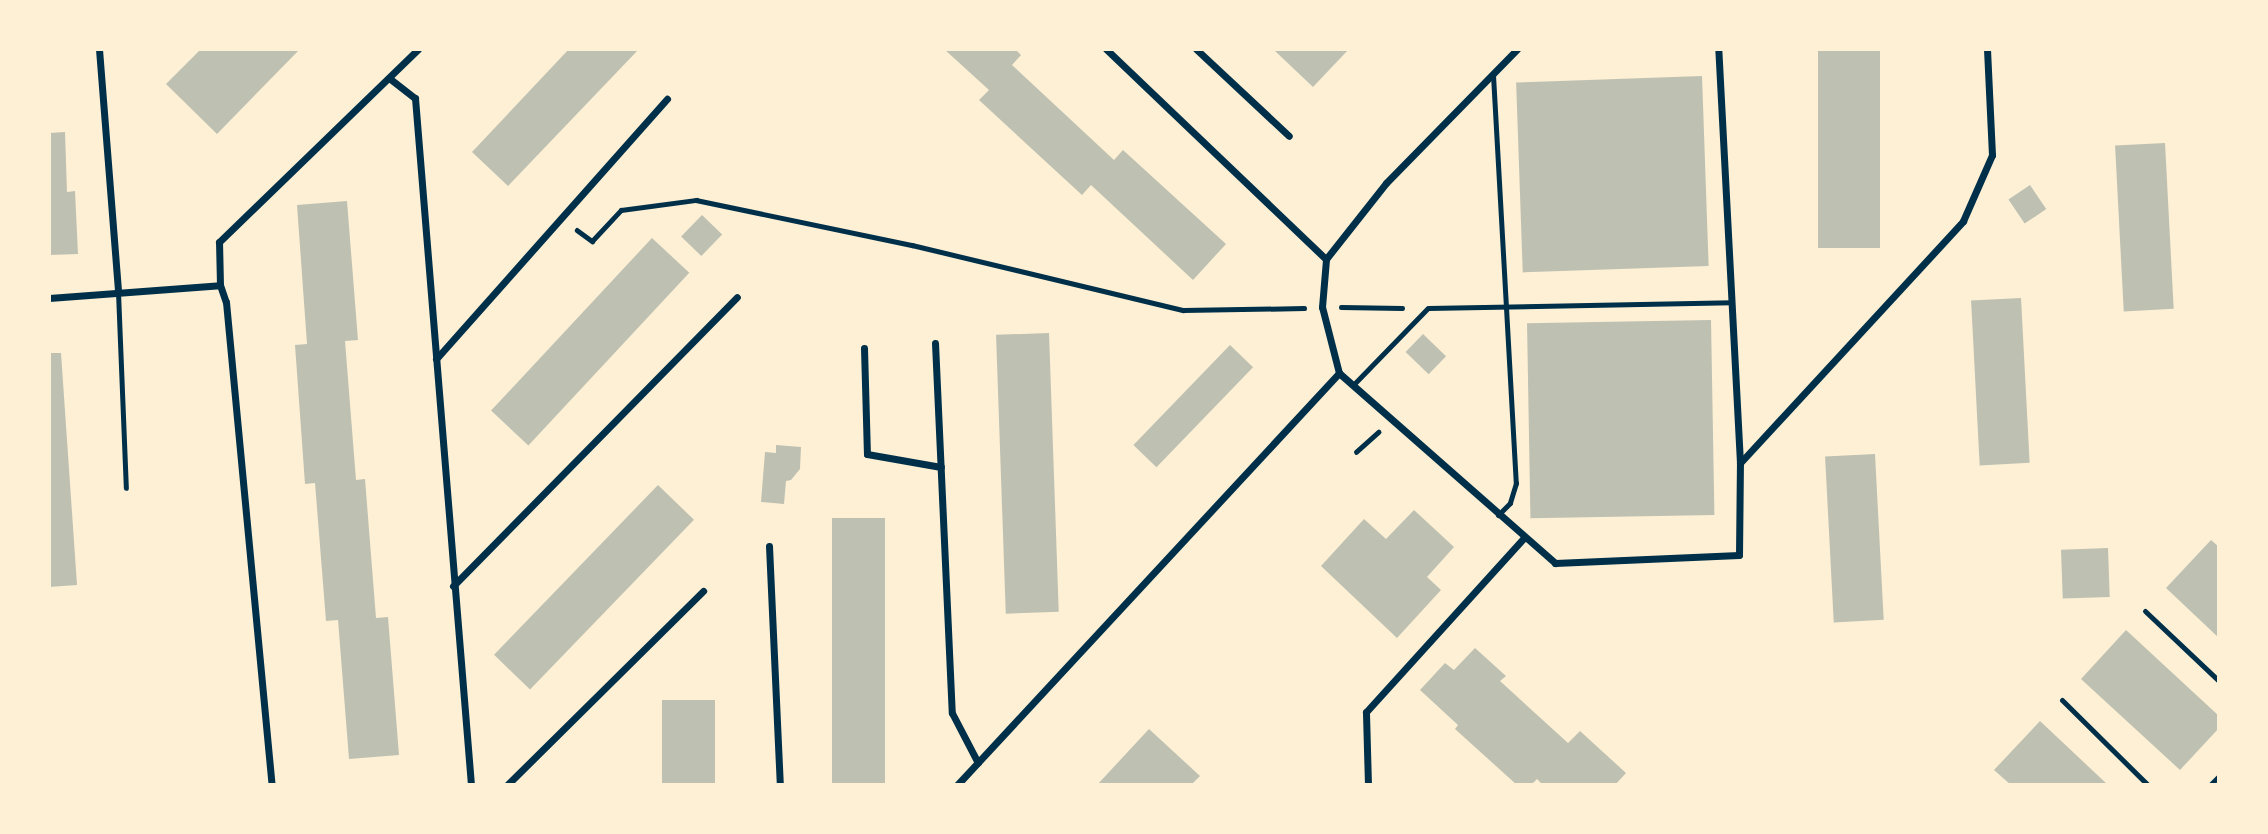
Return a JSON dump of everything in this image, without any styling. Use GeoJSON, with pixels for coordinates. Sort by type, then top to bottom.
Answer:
{"type":"FeatureCollection","features":[{"type":"Feature","properties":{"kind":"street"},"geometry":{"type":"LineString","coordinates":[[99,49],[118,292]]}},
{"type":"Feature","properties":{"kind":"street"},"geometry":{"type":"LineString","coordinates":[[272,785],[226,302],[219,285],[219,242],[418,49]]}},
{"type":"Feature","properties":{"kind":"street"},"geometry":{"type":"LineString","coordinates":[[1106,49],[1326,259]]}},
{"type":"Feature","properties":{"kind":"street"},"geometry":{"type":"LineString","coordinates":[[1196,49],[1206,52],[1289,136]]}},
{"type":"Feature","properties":{"kind":"street"},"geometry":{"type":"LineString","coordinates":[[1517,49],[1386,183],[1326,259],[1322,307],[1339,373],[1555,563],[1739,555],[1740,463],[1718,49]]}},
{"type":"Feature","properties":{"kind":"street"},"geometry":{"type":"LineString","coordinates":[[1740,463],[1963,222],[1992,155],[1987,49]]}},
{"type":"Feature","properties":{"kind":"street"},"geometry":{"type":"LineString","coordinates":[[389,78],[415,98],[471,785]]}},
{"type":"Feature","properties":{"kind":"street"},"geometry":{"type":"LineString","coordinates":[[436,359],[667,99]]}},
{"type":"Feature","properties":{"kind":"street"},"geometry":{"type":"LineString","coordinates":[[49,298],[219,285]]}},
{"type":"Feature","properties":{"kind":"street"},"geometry":{"type":"LineString","coordinates":[[453,586],[737,297]]}},
{"type":"Feature","properties":{"kind":"street"},"geometry":{"type":"LineString","coordinates":[[935,343],[952,713],[978,763]]}},
{"type":"Feature","properties":{"kind":"street"},"geometry":{"type":"LineString","coordinates":[[864,348],[867,454],[941,467]]}},
{"type":"Feature","properties":{"kind":"street"},"geometry":{"type":"LineString","coordinates":[[957,785],[1339,373]]}},
{"type":"Feature","properties":{"kind":"street"},"geometry":{"type":"LineString","coordinates":[[1368,785],[1366,712],[1524,538]]}},
{"type":"Feature","properties":{"kind":"street"},"geometry":{"type":"LineString","coordinates":[[769,546],[780,785]]}},
{"type":"Feature","properties":{"kind":"street"},"geometry":{"type":"LineString","coordinates":[[507,785],[703,591]]}},
{"type":"Feature","properties":{"kind":"lane"},"geometry":{"type":"LineString","coordinates":[[1493,75],[1516,483],[1510,503],[1499,515]]}},
{"type":"Feature","properties":{"kind":"lane"},"geometry":{"type":"LineString","coordinates":[[118,292],[126,488]]}},
{"type":"Feature","properties":{"kind":"lane"},"geometry":{"type":"LineString","coordinates":[[1353,385],[1428,308],[1732,302]]}},
{"type":"Feature","properties":{"kind":"lane"},"geometry":{"type":"LineString","coordinates":[[2145,611],[2219,681]]}},
{"type":"Feature","properties":{"kind":"lane"},"geometry":{"type":"LineString","coordinates":[[2062,700],[2148,785]]}},
{"type":"Feature","properties":{"kind":"lane"},"geometry":{"type":"LineString","coordinates":[[2210,785],[2219,776]]}},
{"type":"Feature","properties":{"kind":"path"},"geometry":{"type":"LineString","coordinates":[[563,219],[592,241],[621,210],[696,200],[912,245],[1183,310],[1428,308]]}},
{"type":"Feature","properties":{"kind":"path"},"geometry":{"type":"LineString","coordinates":[[1356,452],[1391,420]]}},
{"type":"Feature","properties":{"kind":"building"},"geometry":{"type":"Polygon","coordinates":[[[201,49],[300,49],[217,134],[166,84],[201,49]]]}},
{"type":"Feature","properties":{"kind":"building"},"geometry":{"type":"Polygon","coordinates":[[[569,49],[639,49],[508,186],[472,152],[569,49]]]}},
{"type":"Feature","properties":{"kind":"building"},"geometry":{"type":"Polygon","coordinates":[[[944,49],[1015,49],[1021,55],[1012,65],[1114,160],[1123,150],[1226,244],[1193,280],[1091,185],[1082,195],[979,100],[989,90],[944,49]]]}},
{"type":"Feature","properties":{"kind":"building"},"geometry":{"type":"Polygon","coordinates":[[[1349,49],[1313,87],[1275,51],[1349,49]]]}},
{"type":"Feature","properties":{"kind":"building"},"geometry":{"type":"Polygon","coordinates":[[[1818,49],[1880,49],[1880,248],[1818,248],[1818,49]]]}},
{"type":"Feature","properties":{"kind":"building"},"geometry":{"type":"Polygon","coordinates":[[[1702,76],[1709,266],[1523,272],[1516,82],[1702,76]]]}},
{"type":"Feature","properties":{"kind":"building"},"geometry":{"type":"Polygon","coordinates":[[[65,132],[67,192],[75,191],[78,254],[49,255],[49,133],[65,132]]]}},
{"type":"Feature","properties":{"kind":"building"},"geometry":{"type":"Polygon","coordinates":[[[2165,143],[2174,309],[2124,311],[2115,146],[2165,143]]]}},
{"type":"Feature","properties":{"kind":"building"},"geometry":{"type":"Polygon","coordinates":[[[2030,185],[2046,209],[2025,224],[2008,200],[2030,185]]]}},
{"type":"Feature","properties":{"kind":"building"},"geometry":{"type":"Polygon","coordinates":[[[347,201],[358,340],[345,341],[356,480],[365,479],[376,618],[388,617],[399,755],[349,759],[338,620],[326,621],[315,483],[305,484],[295,345],[307,344],[297,205],[347,201]]]}},
{"type":"Feature","properties":{"kind":"building"},"geometry":{"type":"Polygon","coordinates":[[[702,215],[722,234],[701,256],[681,237],[702,215]]]}},
{"type":"Feature","properties":{"kind":"building"},"geometry":{"type":"Polygon","coordinates":[[[652,238],[689,273],[528,445],[491,411],[652,238]]]}},
{"type":"Feature","properties":{"kind":"building"},"geometry":{"type":"Polygon","coordinates":[[[2021,298],[2030,463],[1980,465],[1971,301],[2021,298]]]}},
{"type":"Feature","properties":{"kind":"building"},"geometry":{"type":"Polygon","coordinates":[[[1711,320],[1714,515],[1530,518],[1527,323],[1711,320]]]}},
{"type":"Feature","properties":{"kind":"building"},"geometry":{"type":"Polygon","coordinates":[[[1049,333],[1059,612],[1006,614],[996,335],[1049,333]]]}},
{"type":"Feature","properties":{"kind":"building"},"geometry":{"type":"Polygon","coordinates":[[[1423,334],[1446,356],[1429,374],[1406,352],[1423,334]]]}},
{"type":"Feature","properties":{"kind":"building"},"geometry":{"type":"Polygon","coordinates":[[[1230,345],[1253,367],[1156,467],[1133,445],[1230,345]]]}},
{"type":"Feature","properties":{"kind":"building"},"geometry":{"type":"Polygon","coordinates":[[[49,353],[61,353],[77,585],[49,587],[49,353]]]}},
{"type":"Feature","properties":{"kind":"building"},"geometry":{"type":"Polygon","coordinates":[[[776,445],[801,447],[800,469],[791,480],[786,481],[784,504],[761,502],[765,452],[776,453],[776,445]]]}},
{"type":"Feature","properties":{"kind":"building"},"geometry":{"type":"Polygon","coordinates":[[[1875,454],[1884,620],[1834,622],[1825,457],[1875,454]]]}},
{"type":"Feature","properties":{"kind":"building"},"geometry":{"type":"Polygon","coordinates":[[[658,485],[694,520],[530,689],[494,655],[658,485]]]}},
{"type":"Feature","properties":{"kind":"building"},"geometry":{"type":"Polygon","coordinates":[[[1414,510],[1454,547],[1427,577],[1441,590],[1397,638],[1321,566],[1364,519],[1386,539],[1414,510]]]}},
{"type":"Feature","properties":{"kind":"building"},"geometry":{"type":"Polygon","coordinates":[[[832,518],[885,518],[885,785],[832,785],[832,518]]]}},
{"type":"Feature","properties":{"kind":"building"},"geometry":{"type":"Polygon","coordinates":[[[2211,540],[2219,547],[2219,638],[2166,588],[2211,540]]]}},
{"type":"Feature","properties":{"kind":"building"},"geometry":{"type":"Polygon","coordinates":[[[2108,548],[2110,597],[2063,599],[2061,550],[2108,548]]]}},
{"type":"Feature","properties":{"kind":"building"},"geometry":{"type":"Polygon","coordinates":[[[2126,630],[2219,716],[2219,728],[2180,770],[2081,679],[2126,630]]]}},
{"type":"Feature","properties":{"kind":"building"},"geometry":{"type":"Polygon","coordinates":[[[1475,648],[1506,676],[1500,681],[1568,743],[1580,731],[1626,773],[1615,785],[1543,785],[1537,779],[1531,785],[1517,785],[1455,729],[1458,725],[1420,690],[1445,663],[1454,670],[1475,648]]]}},
{"type":"Feature","properties":{"kind":"building"},"geometry":{"type":"Polygon","coordinates":[[[662,700],[715,700],[715,785],[662,785],[662,700]]]}},
{"type":"Feature","properties":{"kind":"building"},"geometry":{"type":"Polygon","coordinates":[[[2040,721],[2108,785],[2011,785],[1994,770],[2040,721]]]}},
{"type":"Feature","properties":{"kind":"building"},"geometry":{"type":"Polygon","coordinates":[[[1149,729],[1200,776],[1191,785],[1097,785],[1149,729]]]}}]}
